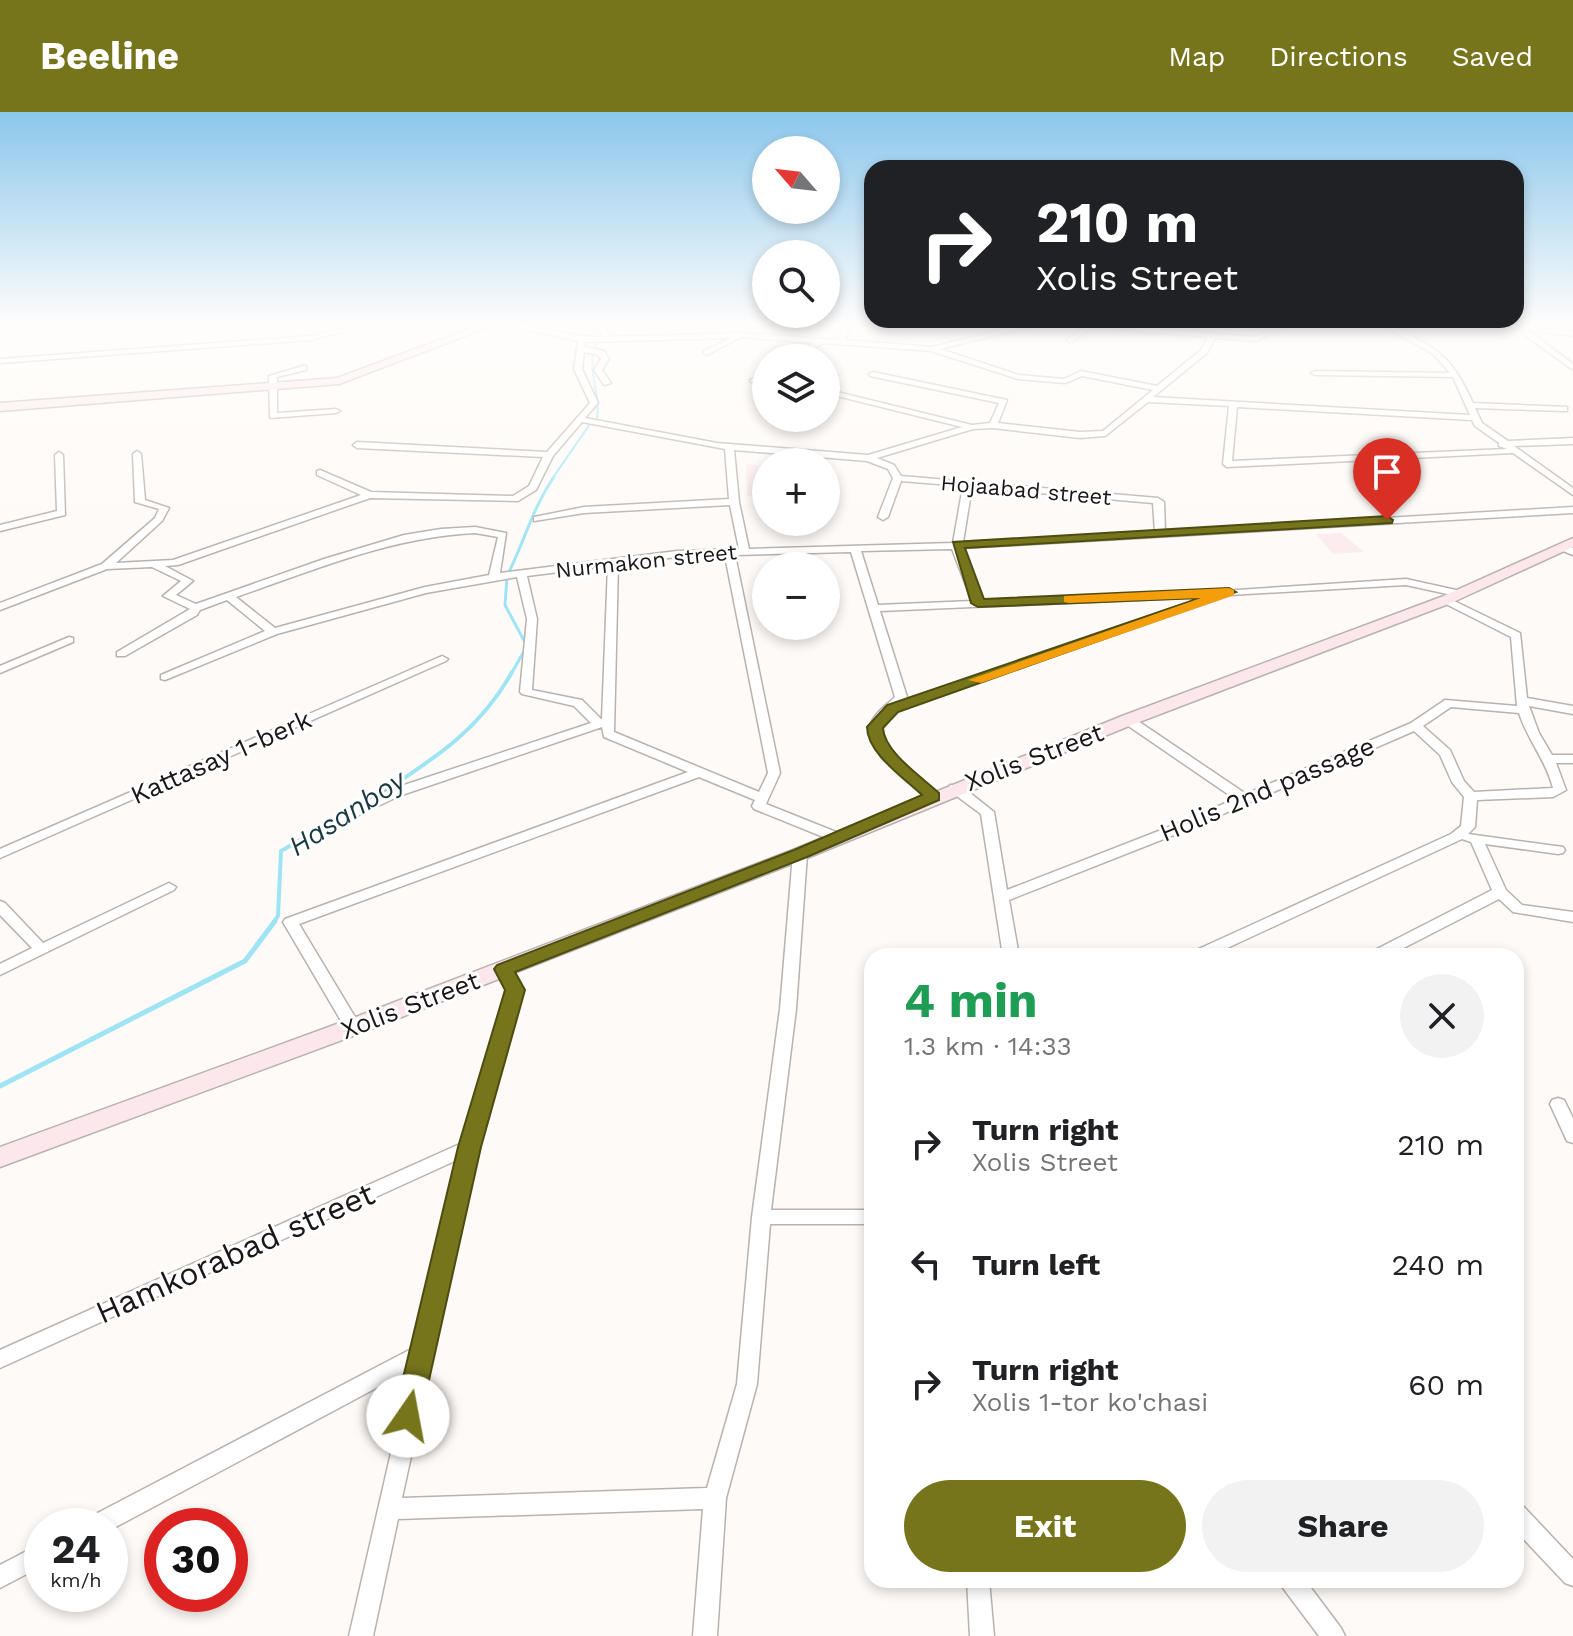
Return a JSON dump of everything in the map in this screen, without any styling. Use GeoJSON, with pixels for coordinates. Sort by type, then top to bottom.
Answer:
{"type":"FeatureCollection","features":[{"type":"Feature","properties":{"kind":"street"},"geometry":{"type":"LineString","coordinates":[[0,407],[163,395]]}},
{"type":"Feature","properties":{"kind":"street"},"geometry":{"type":"LineString","coordinates":[[274,395],[273,416],[336,411]]}},
{"type":"Feature","properties":{"kind":"street"},"geometry":{"type":"LineString","coordinates":[[106,566],[156,566],[369,495],[515,499],[533,488],[549,455],[583,420],[594,400],[591,395]]}},
{"type":"Feature","properties":{"kind":"street"},"geometry":{"type":"LineString","coordinates":[[843,395],[972,427]]}},
{"type":"Feature","properties":{"kind":"street"},"geometry":{"type":"LineString","coordinates":[[972,395],[1004,402],[993,425]]}},
{"type":"Feature","properties":{"kind":"street","name":"Hojaabad street"},"geometry":{"type":"LineString","coordinates":[[583,420],[729,447],[829,459],[868,458],[972,427],[993,425],[1080,435],[1105,433],[1149,395]]}},
{"type":"Feature","properties":{"kind":"street"},"geometry":{"type":"LineString","coordinates":[[1464,395],[1473,418],[1502,444],[1573,492]]}},
{"type":"Feature","properties":{"kind":"street"},"geometry":{"type":"LineString","coordinates":[[1144,399],[1233,406],[1401,411],[1473,418]]}},
{"type":"Feature","properties":{"kind":"street"},"geometry":{"type":"LineString","coordinates":[[1468,405],[1564,409]]}},
{"type":"Feature","properties":{"kind":"street"},"geometry":{"type":"LineString","coordinates":[[1233,406],[1227,464],[1511,451]]}},
{"type":"Feature","properties":{"kind":"street"},"geometry":{"type":"LineString","coordinates":[[1502,444],[1573,441]]}},
{"type":"Feature","properties":{"kind":"street"},"geometry":{"type":"LineString","coordinates":[[357,445],[549,455]]}},
{"type":"Feature","properties":{"kind":"street"},"geometry":{"type":"LineString","coordinates":[[729,447],[734,502],[744,550]]}},
{"type":"Feature","properties":{"kind":"street"},"geometry":{"type":"LineString","coordinates":[[0,607],[106,566],[159,519],[164,508],[140,502],[137,454]]}},
{"type":"Feature","properties":{"kind":"street"},"geometry":{"type":"LineString","coordinates":[[0,528],[62,513],[59,455]]}},
{"type":"Feature","properties":{"kind":"street","name":"Hojaabad street"},"geometry":{"type":"LineString","coordinates":[[868,458],[891,467],[898,478],[1155,500],[1159,502],[1160,534]]}},
{"type":"Feature","properties":{"kind":"street"},"geometry":{"type":"LineString","coordinates":[[320,473],[369,495]]}},
{"type":"Feature","properties":{"kind":"street"},"geometry":{"type":"LineString","coordinates":[[883,517],[898,478]]}},
{"type":"Feature","properties":{"kind":"street"},"geometry":{"type":"LineString","coordinates":[[968,485],[957,545],[978,603]]}},
{"type":"Feature","properties":{"kind":"street"},"geometry":{"type":"LineString","coordinates":[[537,519],[584,510],[734,502]]}},
{"type":"Feature","properties":{"kind":"street","name":"Nurmakon street"},"geometry":{"type":"LineString","coordinates":[[165,677],[273,632],[360,606],[494,577],[613,562],[744,550],[957,545],[1573,510]]}},
{"type":"Feature","properties":{"kind":"street"},"geometry":{"type":"LineString","coordinates":[[121,654],[193,613],[196,608],[397,540],[453,531],[503,535],[494,577]]}},
{"type":"Feature","properties":{"kind":"street"},"geometry":{"type":"LineString","coordinates":[[855,547],[901,697],[875,727],[875,735],[882,747],[933,797]]}},
{"type":"Feature","properties":{"kind":"street","name":"Xolis Street"},"geometry":{"type":"LineString","coordinates":[[0,1157],[353,1027],[800,854],[955,788],[1453,597],[1569,547]]}},
{"type":"Feature","properties":{"kind":"street"},"geometry":{"type":"LineString","coordinates":[[729,552],[774,773],[759,806],[836,837]]}},
{"type":"Feature","properties":{"kind":"street"},"geometry":{"type":"LineString","coordinates":[[613,562],[604,722],[608,734],[762,798]]}},
{"type":"Feature","properties":{"kind":"street"},"geometry":{"type":"LineString","coordinates":[[156,566],[186,579],[168,596],[196,608]]}},
{"type":"Feature","properties":{"kind":"street"},"geometry":{"type":"LineString","coordinates":[[521,574],[532,619],[526,692],[578,703],[604,722]]}},
{"type":"Feature","properties":{"kind":"street"},"geometry":{"type":"LineString","coordinates":[[875,608],[1406,582],[1453,597],[1515,633],[1522,705],[1546,759],[1556,766],[1557,792],[1471,796]]}},
{"type":"Feature","properties":{"kind":"street"},"geometry":{"type":"LineString","coordinates":[[893,708],[1229,592]]}},
{"type":"Feature","properties":{"kind":"street"},"geometry":{"type":"LineString","coordinates":[[0,595],[15,601]]}},
{"type":"Feature","properties":{"kind":"street"},"geometry":{"type":"LineString","coordinates":[[228,596],[273,632]]}},
{"type":"Feature","properties":{"kind":"street"},"geometry":{"type":"LineString","coordinates":[[0,670],[69,640]]}},
{"type":"Feature","properties":{"kind":"street","name":"Kattasay 1-berk"},"geometry":{"type":"LineString","coordinates":[[0,854],[442,659]]}},
{"type":"Feature","properties":{"kind":"street","name":"Holis 2nd passage"},"geometry":{"type":"LineString","coordinates":[[1002,897],[1179,828],[1415,726],[1449,703],[1573,710]]}},
{"type":"Feature","properties":{"kind":"street"},"geometry":{"type":"LineString","coordinates":[[1128,720],[1244,799]]}},
{"type":"Feature","properties":{"kind":"street"},"geometry":{"type":"LineString","coordinates":[[342,818],[394,793],[604,722]]}},
{"type":"Feature","properties":{"kind":"street"},"geometry":{"type":"LineString","coordinates":[[1214,948],[1456,837],[1468,827],[1471,796],[1458,782],[1446,753],[1415,726]]}},
{"type":"Feature","properties":{"kind":"street"},"geometry":{"type":"LineString","coordinates":[[1546,759],[1573,759]]}},
{"type":"Feature","properties":{"kind":"street"},"geometry":{"type":"LineString","coordinates":[[353,1027],[289,925],[293,920],[700,772]]}},
{"type":"Feature","properties":{"kind":"street"},"geometry":{"type":"LineString","coordinates":[[955,788],[987,812],[1010,948]]}},
{"type":"Feature","properties":{"kind":"street"},"geometry":{"type":"LineString","coordinates":[[1456,837],[1558,850]]}},
{"type":"Feature","properties":{"kind":"street"},"geometry":{"type":"LineString","coordinates":[[1476,839],[1500,892],[1518,909],[1573,917]]}},
{"type":"Feature","properties":{"kind":"street"},"geometry":{"type":"LineString","coordinates":[[705,1636],[715,1498],[747,1384],[761,1217],[788,1009],[800,854]]}},
{"type":"Feature","properties":{"kind":"street"},"geometry":{"type":"LineString","coordinates":[[0,970],[169,887]]}},
{"type":"Feature","properties":{"kind":"street"},"geometry":{"type":"LineString","coordinates":[[1392,948],[1500,892]]}},
{"type":"Feature","properties":{"kind":"street"},"geometry":{"type":"LineString","coordinates":[[0,906],[42,950]]}},
{"type":"Feature","properties":{"kind":"street"},"geometry":{"type":"LineString","coordinates":[[361,1636],[469,1147],[515,990],[504,969]]}},
{"type":"Feature","properties":{"kind":"street"},"geometry":{"type":"LineString","coordinates":[[1558,1104],[1573,1136]]}},
{"type":"Feature","properties":{"kind":"street","name":"Hamkorabad street"},"geometry":{"type":"LineString","coordinates":[[0,1359],[469,1147]]}},
{"type":"Feature","properties":{"kind":"street"},"geometry":{"type":"LineString","coordinates":[[761,1217],[864,1217]]}},
{"type":"Feature","properties":{"kind":"street"},"geometry":{"type":"LineString","coordinates":[[128,1509],[421,1354]]}},
{"type":"Feature","properties":{"kind":"street"},"geometry":{"type":"LineString","coordinates":[[389,1509],[715,1498]]}},
{"type":"Feature","properties":{"kind":"street"},"geometry":{"type":"LineString","coordinates":[[1524,1523],[1573,1575]]}},
{"type":"Feature","properties":{"kind":"street"},"geometry":{"type":"LineString","coordinates":[[0,1577],[24,1564]]}},
{"type":"Feature","properties":{"kind":"street"},"geometry":{"type":"LineString","coordinates":[[979,1588],[982,1636]]}},
{"type":"Feature","properties":{"kind":"street"},"geometry":{"type":"LineString","coordinates":[[1297,1588],[1333,1636]]}},
{"type":"Feature","properties":{"kind":"shaded area"},"geometry":{"type":"Polygon","coordinates":[[[746,464],[752,465],[752,496],[747,496],[746,464]]]}},
{"type":"Feature","properties":{"kind":"shaded area"},"geometry":{"type":"Polygon","coordinates":[[[1341,533],[1364,552],[1333,554],[1316,534],[1341,533]]]}},
{"type":"Feature","properties":{"kind":"waterway","name":"Hasanboy"},"geometry":{"type":"LineString","coordinates":[[597,395],[597,418]]}},
{"type":"Feature","properties":{"kind":"waterway"},"geometry":{"type":"LineString","coordinates":[[552,479],[590,424]]}},
{"type":"Feature","properties":{"kind":"waterway"},"geometry":{"type":"LineString","coordinates":[[508,574],[534,512],[554,477]]}},
{"type":"Feature","properties":{"kind":"waterway","name":"Hasanboy"},"geometry":{"type":"LineString","coordinates":[[507,577],[505,605],[527,646],[511,674]]}},
{"type":"Feature","properties":{"kind":"waterway","name":"Hasanboy"},"geometry":{"type":"LineString","coordinates":[[374,798],[433,758],[468,729],[499,693],[512,672]]}},
{"type":"Feature","properties":{"kind":"waterway","name":"Hasanboy"},"geometry":{"type":"LineString","coordinates":[[273,923],[278,916],[281,851],[339,818]]}},
{"type":"Feature","properties":{"kind":"waterway","name":"Hasanboy"},"geometry":{"type":"LineString","coordinates":[[0,1086],[245,961],[275,921]]}},
{"type":"Feature","properties":{"kind":"slow traffic"},"geometry":{"type":"LineString","coordinates":[[976,680],[1229,592],[1069,599]]}},
{"type":"Feature","properties":{"kind":"route"},"geometry":{"type":"LineString","coordinates":[[408,1416],[469,1147],[515,990],[504,969],[800,854],[933,797],[882,747],[875,735],[875,727],[893,708],[1229,592],[978,603],[957,545],[1387,520]]}}]}
